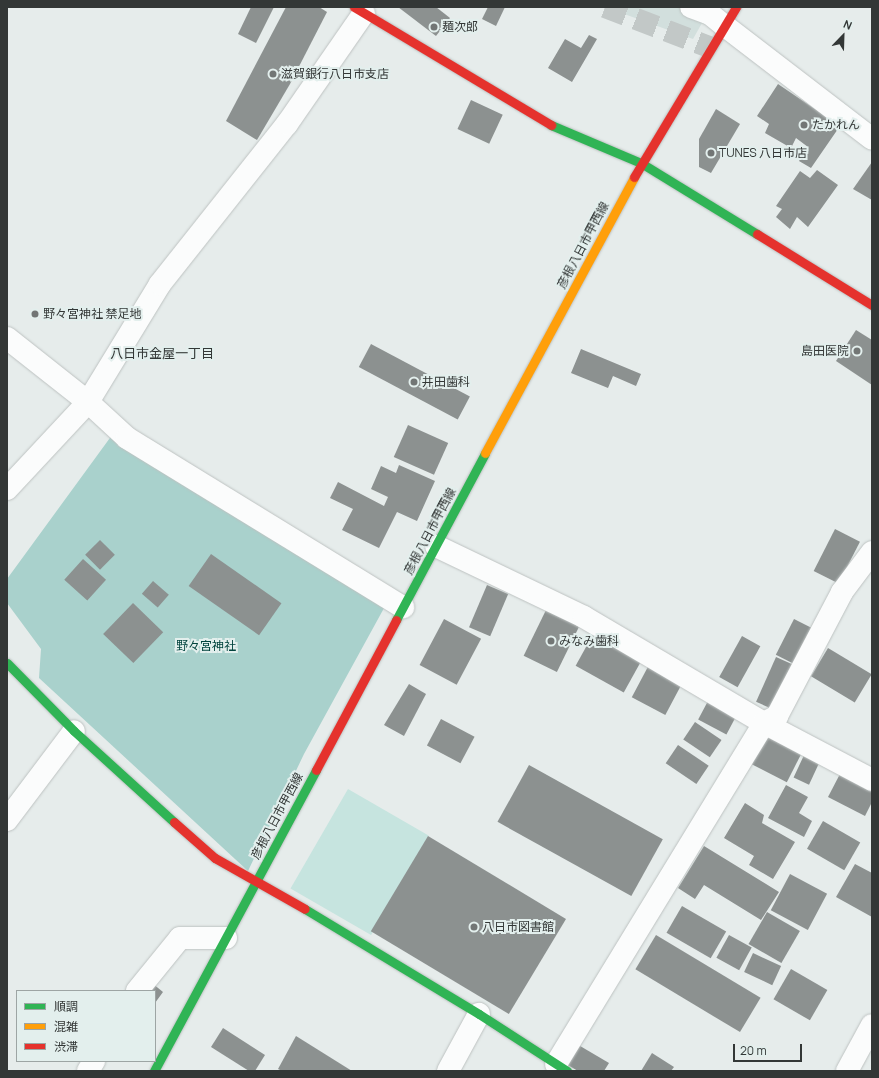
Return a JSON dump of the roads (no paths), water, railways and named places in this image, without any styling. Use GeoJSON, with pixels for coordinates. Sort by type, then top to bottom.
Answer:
{"type":"FeatureCollection","features":[{"type":"Feature","properties":{"kind":"street"},"geometry":{"type":"LineString","coordinates":[[691,7],[710,14],[872,139]]}},
{"type":"Feature","properties":{"kind":"street","name":"彦根八日市甲西線"},"geometry":{"type":"LineString","coordinates":[[154,1071],[641,163],[736,7]]}},
{"type":"Feature","properties":{"kind":"street"},"geometry":{"type":"LineString","coordinates":[[7,489],[88,402],[160,284],[287,124],[359,10],[562,132],[641,163],[872,304]]}},
{"type":"Feature","properties":{"kind":"street"},"geometry":{"type":"LineString","coordinates":[[7,338],[88,402],[127,438],[403,607]]}},
{"type":"Feature","properties":{"kind":"street"},"geometry":{"type":"LineString","coordinates":[[436,546],[584,617],[764,723],[872,780]]}},
{"type":"Feature","properties":{"kind":"street"},"geometry":{"type":"LineString","coordinates":[[7,663],[74,731],[215,858],[257,880],[478,1014],[562,1068],[764,723],[777,716],[842,592],[872,552]]}},
{"type":"Feature","properties":{"kind":"street"},"geometry":{"type":"LineString","coordinates":[[7,820],[74,731]]}},
{"type":"Feature","properties":{"kind":"street"},"geometry":{"type":"LineString","coordinates":[[138,990],[180,938],[226,938]]}},
{"type":"Feature","properties":{"kind":"street"},"geometry":{"type":"LineString","coordinates":[[448,1071],[478,1014]]}},
{"type":"Feature","properties":{"kind":"street"},"geometry":{"type":"LineString","coordinates":[[847,1071],[872,1025]]}},
{"type":"Feature","properties":{"kind":"street"},"geometry":{"type":"LineString","coordinates":[[88,1071],[93,1062]]}},
{"type":"Feature","properties":{"kind":"tunnel"},"geometry":{"type":"LineString","coordinates":[[605,7],[712,48]]}},
{"type":"Feature","properties":{"kind":"place","name":"麺次郎"},"geometry":{"type":"Point","coordinates":[434,27]}},
{"type":"Feature","properties":{"kind":"place","name":"滋賀銀行八日市支店"},"geometry":{"type":"Point","coordinates":[273,74]}},
{"type":"Feature","properties":{"kind":"place","name":"たかれん"},"geometry":{"type":"Point","coordinates":[804,125]}},
{"type":"Feature","properties":{"kind":"place","name":"TUNES 八日市店"},"geometry":{"type":"Point","coordinates":[711,153]}},
{"type":"Feature","properties":{"kind":"place","name":"野々宮神社 禁足地"},"geometry":{"type":"Point","coordinates":[35,314]}},
{"type":"Feature","properties":{"kind":"place","name":"島田医院"},"geometry":{"type":"Point","coordinates":[857,351]}},
{"type":"Feature","properties":{"kind":"place","name":"井田歯科"},"geometry":{"type":"Point","coordinates":[414,382]}},
{"type":"Feature","properties":{"kind":"place","name":"みなみ歯科"},"geometry":{"type":"Point","coordinates":[551,641]}},
{"type":"Feature","properties":{"kind":"place","name":"八日市図書館"},"geometry":{"type":"Point","coordinates":[474,927]}},
{"type":"Feature","properties":{"kind":"district","name":"八日市金屋一丁目"},"geometry":{"type":"Point","coordinates":[162,353]}},
{"type":"Feature","properties":{"kind":"park label","name":"野々宮神社"},"geometry":{"type":"Point","coordinates":[206,646]}}]}
